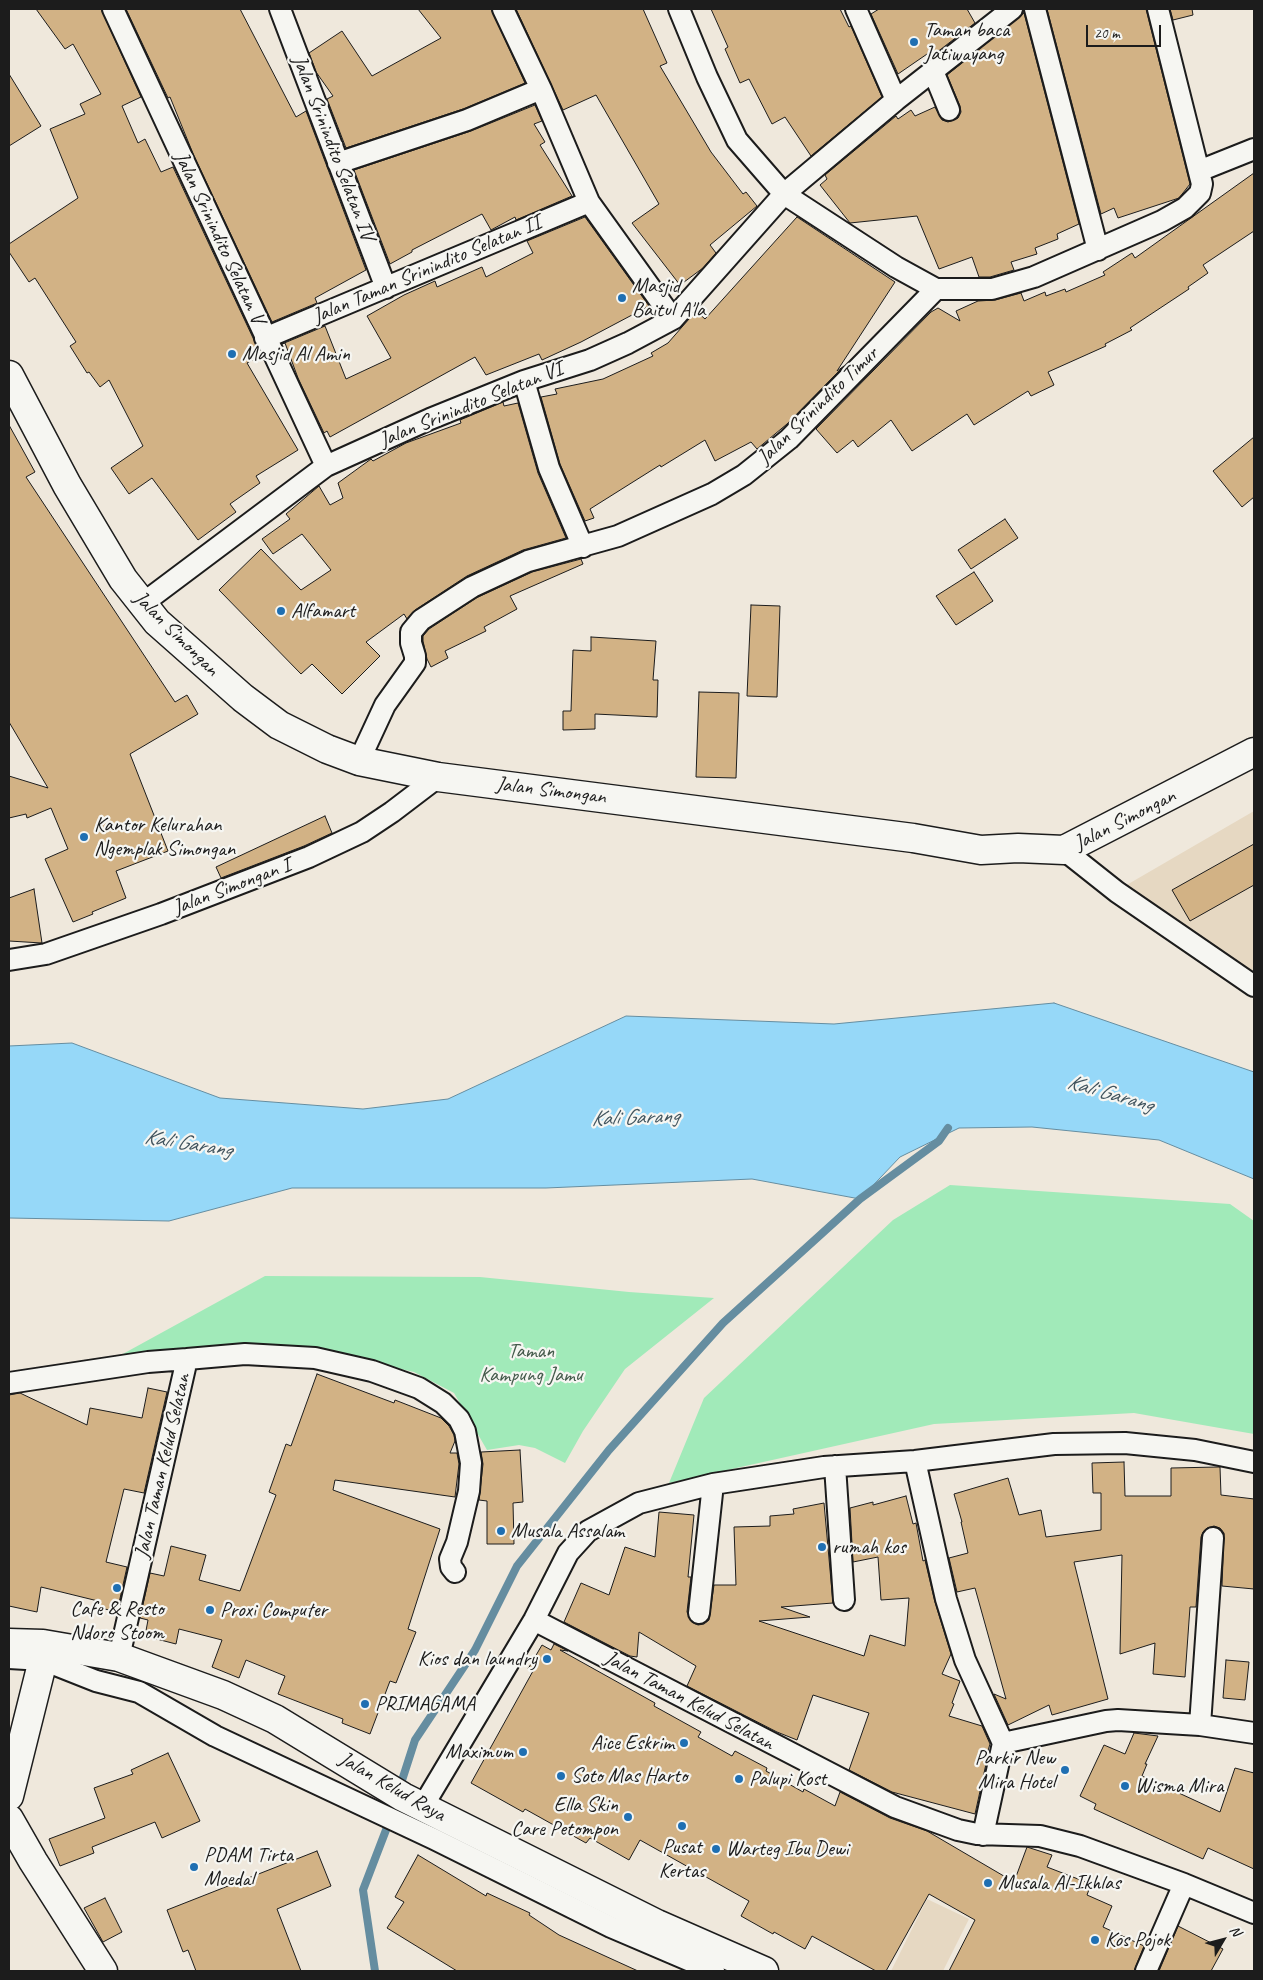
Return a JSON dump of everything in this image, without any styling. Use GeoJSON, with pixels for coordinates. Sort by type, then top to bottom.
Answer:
{"type":"FeatureCollection","features":[{"type":"Feature","properties":{"kind":"main road","name":"Jalan Simongan"},"geometry":{"type":"LineString","coordinates":[[9,375],[67,485],[123,579],[142,604],[178,641],[243,698],[279,725],[327,749],[359,761],[438,777],[913,838],[981,850],[1018,848],[1064,850],[1254,752]]}},
{"type":"Feature","properties":{"kind":"main road","name":"Jalan Kelud Raya"},"geometry":{"type":"LineString","coordinates":[[9,1643],[43,1652],[119,1657],[222,1694],[275,1719],[413,1802],[657,1924],[764,1971]]}},
{"type":"Feature","properties":{"kind":"main road"},"geometry":{"type":"LineString","coordinates":[[9,1796],[43,1652]]}},
{"type":"Feature","properties":{"kind":"main road"},"geometry":{"type":"LineString","coordinates":[[9,1819],[32,1861],[103,1971]]}},
{"type":"Feature","properties":{"kind":"street","name":"Jalan Srinindito Selatan V"},"geometry":{"type":"LineString","coordinates":[[113,9],[326,466]]}},
{"type":"Feature","properties":{"kind":"street","name":"Jalan Srinindito Selatan IV"},"geometry":{"type":"LineString","coordinates":[[280,9],[386,288]]}},
{"type":"Feature","properties":{"kind":"street"},"geometry":{"type":"LineString","coordinates":[[503,9],[541,89],[589,202],[673,319]]}},
{"type":"Feature","properties":{"kind":"street"},"geometry":{"type":"LineString","coordinates":[[679,9],[707,77],[737,140],[784,194],[896,267],[936,289],[992,289],[1034,277],[1162,221],[1185,208],[1200,193],[1202,184],[1158,9]]}},
{"type":"Feature","properties":{"kind":"street"},"geometry":{"type":"LineString","coordinates":[[856,9],[896,100]]}},
{"type":"Feature","properties":{"kind":"street","name":"Jalan Srinindito Selatan VI"},"geometry":{"type":"LineString","coordinates":[[142,604],[326,466],[430,419],[524,381],[628,344],[673,319],[784,194],[896,100],[1012,9]]}},
{"type":"Feature","properties":{"kind":"street"},"geometry":{"type":"LineString","coordinates":[[1035,9],[1098,250]]}},
{"type":"Feature","properties":{"kind":"street"},"geometry":{"type":"LineString","coordinates":[[934,71],[949,110]]}},
{"type":"Feature","properties":{"kind":"street"},"geometry":{"type":"LineString","coordinates":[[338,163],[466,120],[541,89]]}},
{"type":"Feature","properties":{"kind":"street"},"geometry":{"type":"LineString","coordinates":[[1199,171],[1254,149]]}},
{"type":"Feature","properties":{"kind":"street","name":"Jalan Taman Srinindito Selatan II"},"geometry":{"type":"LineString","coordinates":[[266,338],[589,202]]}},
{"type":"Feature","properties":{"kind":"street","name":"Jalan Srinindito Timur"},"geometry":{"type":"LineString","coordinates":[[359,761],[385,706],[415,663],[410,637],[414,627],[472,587],[528,561],[618,536],[712,494],[744,476],[789,439],[936,289]]}},
{"type":"Feature","properties":{"kind":"street"},"geometry":{"type":"LineString","coordinates":[[524,381],[549,468],[583,547]]}},
{"type":"Feature","properties":{"kind":"street","name":"Jalan Simongan I"},"geometry":{"type":"LineString","coordinates":[[9,960],[46,954],[170,911],[309,857],[362,832],[438,777]]}},
{"type":"Feature","properties":{"kind":"street"},"geometry":{"type":"LineString","coordinates":[[1064,850],[1117,892],[1254,986]]}},
{"type":"Feature","properties":{"kind":"street","name":"Jalan Taman Kelud Selatan"},"geometry":{"type":"LineString","coordinates":[[119,1657],[187,1359],[245,1354],[315,1358],[372,1371],[419,1388],[443,1403],[459,1419],[465,1432],[471,1463],[469,1491],[450,1559],[454,1572]]}},
{"type":"Feature","properties":{"kind":"street"},"geometry":{"type":"LineString","coordinates":[[9,1383],[148,1362],[187,1359]]}},
{"type":"Feature","properties":{"kind":"street"},"geometry":{"type":"LineString","coordinates":[[413,1802],[534,1620],[568,1553],[588,1531],[639,1503],[713,1484],[835,1466],[915,1461],[1054,1444],[1125,1443],[1195,1450],[1254,1462]]}},
{"type":"Feature","properties":{"kind":"street"},"geometry":{"type":"LineString","coordinates":[[915,1461],[946,1599],[965,1660],[1003,1743],[983,1835]]}},
{"type":"Feature","properties":{"kind":"street"},"geometry":{"type":"LineString","coordinates":[[835,1466],[844,1600]]}},
{"type":"Feature","properties":{"kind":"street"},"geometry":{"type":"LineString","coordinates":[[699,1613],[713,1484]]}},
{"type":"Feature","properties":{"kind":"street"},"geometry":{"type":"LineString","coordinates":[[1200,1725],[1213,1538]]}},
{"type":"Feature","properties":{"kind":"street","name":"Jalan Taman Kelud Selatan"},"geometry":{"type":"LineString","coordinates":[[534,1620],[895,1807],[958,1830],[983,1835],[1040,1836],[1080,1846],[1184,1884],[1254,1913]]}},
{"type":"Feature","properties":{"kind":"street"},"geometry":{"type":"LineString","coordinates":[[9,1658],[43,1652],[96,1681],[139,1692],[215,1736],[611,1927],[714,1971]]}},
{"type":"Feature","properties":{"kind":"street"},"geometry":{"type":"LineString","coordinates":[[1003,1743],[1106,1721],[1147,1720],[1254,1733]]}},
{"type":"Feature","properties":{"kind":"street"},"geometry":{"type":"LineString","coordinates":[[1146,1971],[1184,1884]]}},
{"type":"Feature","properties":{"kind":"shaded area"},"geometry":{"type":"Polygon","coordinates":[[[1254,811],[1254,971],[1118,890],[1254,811]]]}},
{"type":"Feature","properties":{"kind":"shaded area"},"geometry":{"type":"Polygon","coordinates":[[[927,1899],[969,1919],[943,1971],[891,1971],[927,1899]]]}},
{"type":"Feature","properties":{"kind":"green space"},"geometry":{"type":"Polygon","coordinates":[[[950,1185],[1230,1204],[1254,1221],[1254,1434],[1134,1413],[934,1424],[669,1483],[704,1398],[893,1220],[950,1185]]]}},
{"type":"Feature","properties":{"kind":"green space","name":"Taman Kampung Jamu"},"geometry":{"type":"Polygon","coordinates":[[[265,1276],[480,1277],[629,1292],[714,1298],[625,1369],[583,1431],[565,1463],[535,1448],[519,1445],[487,1450],[454,1393],[414,1372],[316,1350],[297,1368],[269,1350],[110,1361],[265,1276]]]}},
{"type":"Feature","properties":{"kind":"water","name":"Kali Garang"},"geometry":{"type":"Polygon","coordinates":[[[1054,1003],[1254,1072],[1254,1179],[1159,1140],[1032,1127],[959,1128],[900,1157],[860,1199],[752,1179],[546,1188],[292,1188],[169,1221],[9,1218],[9,1046],[72,1043],[220,1098],[363,1109],[448,1099],[626,1016],[834,1024],[1054,1003]]]}},
{"type":"Feature","properties":{"kind":"building"},"geometry":{"type":"Polygon","coordinates":[[[36,9],[101,9],[141,97],[122,106],[138,143],[145,139],[161,172],[173,167],[261,355],[247,363],[298,450],[256,476],[260,483],[230,504],[236,512],[198,540],[152,478],[129,494],[111,468],[143,446],[109,380],[100,387],[89,372],[87,373],[70,346],[76,342],[35,278],[29,282],[9,252],[9,244],[78,198],[50,129],[85,114],[80,104],[101,94],[73,44],[65,49],[36,9]]]}},
{"type":"Feature","properties":{"kind":"building"},"geometry":{"type":"Polygon","coordinates":[[[126,9],[240,9],[296,117],[306,111],[366,270],[315,298],[317,303],[272,322],[194,156],[170,97],[168,98],[126,9]]]}},
{"type":"Feature","properties":{"kind":"building"},"geometry":{"type":"Polygon","coordinates":[[[418,9],[491,9],[525,83],[463,109],[346,148],[327,99],[333,96],[316,72],[309,53],[342,31],[372,76],[441,38],[418,9]]]}},
{"type":"Feature","properties":{"kind":"building"},"geometry":{"type":"Polygon","coordinates":[[[516,9],[643,9],[667,63],[660,66],[711,152],[743,194],[746,192],[757,206],[710,245],[716,253],[703,268],[680,285],[632,223],[659,204],[596,95],[563,110],[516,9]]]}},
{"type":"Feature","properties":{"kind":"building"},"geometry":{"type":"Polygon","coordinates":[[[711,9],[840,9],[849,27],[851,26],[882,97],[811,156],[785,117],[772,124],[749,79],[740,83],[725,49],[728,47],[711,9]]]}},
{"type":"Feature","properties":{"kind":"building"},"geometry":{"type":"Polygon","coordinates":[[[879,9],[967,9],[975,23],[932,56],[930,52],[898,74],[871,14],[879,9]]]}},
{"type":"Feature","properties":{"kind":"building"},"geometry":{"type":"Polygon","coordinates":[[[1047,9],[1146,9],[1190,184],[1179,198],[1118,218],[1114,208],[1101,214],[1047,9]]]}},
{"type":"Feature","properties":{"kind":"building"},"geometry":{"type":"Polygon","coordinates":[[[1170,9],[1192,9],[1193,15],[1173,20],[1170,9]]]}},
{"type":"Feature","properties":{"kind":"building"},"geometry":{"type":"Polygon","coordinates":[[[1024,13],[1079,224],[1057,234],[1058,239],[1035,248],[1037,254],[1011,262],[1014,270],[990,277],[979,277],[972,257],[939,269],[917,216],[850,223],[820,185],[827,179],[825,175],[896,116],[898,119],[911,110],[915,116],[935,107],[942,120],[948,122],[958,118],[961,112],[960,106],[947,75],[1024,13]]]}},
{"type":"Feature","properties":{"kind":"building"},"geometry":{"type":"Polygon","coordinates":[[[9,74],[41,126],[9,146],[9,74]]]}},
{"type":"Feature","properties":{"kind":"building"},"geometry":{"type":"Polygon","coordinates":[[[535,105],[542,121],[534,124],[545,142],[540,145],[572,196],[516,220],[515,217],[491,230],[482,214],[412,250],[412,252],[390,264],[354,170],[471,131],[535,105]]]}},
{"type":"Feature","properties":{"kind":"building"},"geometry":{"type":"Polygon","coordinates":[[[1254,173],[1254,231],[1203,265],[1208,273],[1188,287],[1189,289],[1130,328],[1132,330],[1105,344],[1106,346],[1048,372],[1054,385],[1031,396],[1028,391],[974,425],[967,414],[912,451],[891,420],[858,447],[853,440],[837,453],[816,429],[931,312],[938,308],[960,321],[956,311],[978,301],[995,300],[1021,293],[1024,301],[1045,292],[1046,296],[1065,289],[1066,292],[1105,275],[1103,272],[1132,253],[1135,258],[1254,173]]]}},
{"type":"Feature","properties":{"kind":"building"},"geometry":{"type":"Polygon","coordinates":[[[585,217],[649,306],[581,342],[542,360],[539,354],[486,375],[475,357],[330,437],[327,431],[324,433],[298,378],[285,343],[282,344],[325,326],[346,379],[391,358],[367,316],[404,295],[435,281],[437,287],[482,267],[486,277],[533,253],[527,241],[585,217]]]}},
{"type":"Feature","properties":{"kind":"building"},"geometry":{"type":"Polygon","coordinates":[[[797,217],[895,282],[837,371],[844,366],[787,424],[757,449],[751,442],[715,461],[705,440],[661,467],[660,465],[590,509],[594,518],[585,521],[560,464],[541,397],[557,394],[555,389],[603,379],[653,356],[651,353],[668,343],[696,311],[705,319],[797,217]]]}},
{"type":"Feature","properties":{"kind":"building"},"geometry":{"type":"Polygon","coordinates":[[[503,402],[504,406],[518,403],[538,473],[566,538],[523,550],[467,576],[415,610],[407,619],[404,614],[366,642],[380,656],[342,694],[312,664],[301,674],[219,590],[261,549],[301,590],[331,570],[302,534],[273,554],[262,539],[290,519],[286,514],[319,486],[330,505],[343,498],[338,483],[371,459],[373,461],[406,443],[461,423],[460,420],[503,402]]]}},
{"type":"Feature","properties":{"kind":"building"},"geometry":{"type":"Polygon","coordinates":[[[9,425],[35,472],[26,477],[175,702],[187,695],[198,714],[130,754],[168,851],[116,871],[126,898],[73,922],[45,859],[68,849],[51,808],[27,818],[26,814],[9,818],[9,776],[48,788],[9,722],[9,425]]]}},
{"type":"Feature","properties":{"kind":"building"},"geometry":{"type":"Polygon","coordinates":[[[1254,437],[1254,497],[1242,507],[1213,471],[1254,437]]]}},
{"type":"Feature","properties":{"kind":"building"},"geometry":{"type":"Polygon","coordinates":[[[1005,519],[1018,538],[971,569],[958,550],[1005,519]]]}},
{"type":"Feature","properties":{"kind":"building"},"geometry":{"type":"Polygon","coordinates":[[[581,559],[583,564],[510,596],[517,609],[484,627],[486,631],[445,651],[448,658],[431,667],[423,641],[423,636],[429,629],[478,597],[532,572],[581,559]]]}},
{"type":"Feature","properties":{"kind":"building"},"geometry":{"type":"Polygon","coordinates":[[[974,572],[993,601],[956,625],[936,596],[974,572]]]}},
{"type":"Feature","properties":{"kind":"building"},"geometry":{"type":"Polygon","coordinates":[[[751,605],[780,606],[777,697],[747,696],[751,605]]]}},
{"type":"Feature","properties":{"kind":"building"},"geometry":{"type":"Polygon","coordinates":[[[591,637],[656,641],[653,680],[658,680],[657,717],[595,714],[595,729],[563,730],[563,711],[571,711],[573,650],[591,651],[591,637]]]}},
{"type":"Feature","properties":{"kind":"building"},"geometry":{"type":"Polygon","coordinates":[[[699,692],[739,693],[736,778],[696,777],[699,692]]]}},
{"type":"Feature","properties":{"kind":"building"},"geometry":{"type":"Polygon","coordinates":[[[325,816],[332,833],[304,846],[221,878],[216,867],[325,816]]]}},
{"type":"Feature","properties":{"kind":"building"},"geometry":{"type":"Polygon","coordinates":[[[1254,844],[1254,885],[1190,921],[1172,890],[1254,844]]]}},
{"type":"Feature","properties":{"kind":"building"},"geometry":{"type":"Polygon","coordinates":[[[34,889],[42,943],[9,941],[9,898],[34,889]]]}},
{"type":"Feature","properties":{"kind":"building"},"geometry":{"type":"Polygon","coordinates":[[[317,1374],[394,1403],[395,1400],[441,1418],[454,1435],[455,1441],[450,1453],[457,1453],[459,1464],[455,1497],[335,1480],[333,1490],[440,1529],[408,1629],[416,1632],[396,1683],[390,1681],[370,1734],[342,1723],[343,1719],[278,1694],[285,1676],[246,1660],[239,1678],[212,1667],[222,1640],[179,1629],[176,1644],[145,1636],[148,1620],[140,1618],[150,1573],[164,1576],[171,1546],[206,1555],[199,1580],[240,1591],[276,1495],[269,1492],[286,1444],[291,1446],[317,1374]]]}},
{"type":"Feature","properties":{"kind":"building"},"geometry":{"type":"Polygon","coordinates":[[[148,1388],[167,1392],[144,1493],[124,1489],[106,1562],[127,1567],[117,1612],[97,1607],[98,1601],[41,1587],[37,1612],[9,1606],[9,1395],[20,1393],[87,1425],[90,1408],[142,1418],[148,1388]]]}},
{"type":"Feature","properties":{"kind":"building"},"geometry":{"type":"Polygon","coordinates":[[[520,1450],[523,1502],[513,1503],[514,1544],[487,1544],[487,1501],[479,1500],[483,1464],[481,1452],[520,1450]]]}},
{"type":"Feature","properties":{"kind":"building"},"geometry":{"type":"Polygon","coordinates":[[[1124,1462],[1125,1496],[1171,1496],[1171,1468],[1220,1467],[1221,1495],[1254,1499],[1254,1589],[1222,1586],[1224,1533],[1220,1528],[1214,1526],[1207,1528],[1201,1537],[1196,1607],[1190,1607],[1185,1677],[1153,1674],[1155,1643],[1120,1654],[1122,1555],[1074,1562],[1108,1699],[1052,1715],[1049,1705],[1008,1725],[994,1694],[1006,1699],[975,1588],[957,1592],[949,1558],[968,1553],[954,1494],[1008,1478],[1019,1515],[1041,1510],[1046,1537],[1101,1530],[1101,1493],[1093,1493],[1092,1463],[1124,1462]]]}},
{"type":"Feature","properties":{"kind":"building"},"geometry":{"type":"Polygon","coordinates":[[[906,1496],[913,1524],[916,1523],[923,1561],[925,1560],[935,1602],[951,1654],[942,1674],[960,1681],[949,1716],[982,1726],[990,1744],[984,1764],[986,1764],[975,1814],[892,1792],[849,1770],[869,1713],[813,1695],[797,1740],[777,1732],[687,1686],[696,1666],[639,1632],[637,1657],[630,1656],[564,1622],[581,1583],[609,1595],[625,1547],[655,1557],[659,1512],[694,1515],[688,1577],[691,1577],[687,1612],[692,1622],[698,1625],[704,1624],[709,1620],[714,1585],[736,1585],[734,1527],[770,1526],[770,1516],[794,1514],[793,1509],[824,1503],[833,1603],[781,1607],[810,1617],[759,1621],[864,1656],[870,1635],[905,1646],[909,1598],[881,1600],[878,1557],[853,1562],[850,1508],[873,1502],[873,1505],[906,1496]]]}},
{"type":"Feature","properties":{"kind":"building"},"geometry":{"type":"Polygon","coordinates":[[[554,1644],[568,1651],[560,1650],[655,1703],[654,1706],[701,1732],[698,1737],[732,1756],[735,1751],[767,1768],[766,1771],[803,1792],[804,1789],[835,1806],[840,1792],[890,1818],[927,1831],[1014,1882],[1027,1847],[1052,1855],[1047,1867],[1091,1884],[1087,1895],[1112,1906],[1103,1927],[1144,1946],[1134,1971],[949,1971],[975,1920],[929,1894],[886,1971],[876,1971],[812,1936],[805,1949],[774,1932],[773,1934],[741,1916],[749,1901],[640,1840],[629,1860],[590,1838],[586,1843],[525,1809],[523,1812],[471,1783],[533,1671],[528,1669],[542,1645],[551,1650],[554,1644]]]}},
{"type":"Feature","properties":{"kind":"building"},"geometry":{"type":"Polygon","coordinates":[[[1226,1660],[1249,1662],[1245,1700],[1223,1698],[1226,1660]]]}},
{"type":"Feature","properties":{"kind":"building","name":"Wisma Mira"},"geometry":{"type":"Polygon","coordinates":[[[1134,1733],[1158,1736],[1145,1764],[1147,1764],[1142,1776],[1220,1812],[1235,1768],[1254,1773],[1254,1869],[1208,1848],[1203,1859],[1094,1809],[1096,1804],[1080,1796],[1104,1745],[1125,1754],[1134,1733]]]}},
{"type":"Feature","properties":{"kind":"building"},"geometry":{"type":"Polygon","coordinates":[[[168,1753],[200,1821],[162,1838],[155,1822],[92,1847],[94,1853],[60,1866],[49,1839],[105,1818],[94,1788],[133,1774],[131,1770],[168,1753]]]}},
{"type":"Feature","properties":{"kind":"building"},"geometry":{"type":"Polygon","coordinates":[[[317,1851],[331,1886],[277,1909],[301,1971],[196,1971],[188,1950],[183,1952],[167,1910],[317,1851]]]}},
{"type":"Feature","properties":{"kind":"building"},"geometry":{"type":"Polygon","coordinates":[[[418,1855],[486,1896],[487,1893],[530,1913],[529,1915],[559,1935],[638,1971],[457,1971],[387,1928],[404,1902],[395,1897],[418,1855]]]}},
{"type":"Feature","properties":{"kind":"building"},"geometry":{"type":"Polygon","coordinates":[[[105,1898],[122,1932],[103,1942],[84,1908],[105,1898]]]}},
{"type":"Feature","properties":{"kind":"building"},"geometry":{"type":"Polygon","coordinates":[[[1178,1926],[1223,1949],[1211,1971],[1159,1971],[1178,1926]]]}},
{"type":"Feature","properties":{"kind":"waterway"},"geometry":{"type":"LineString","coordinates":[[375,1971],[363,1890],[386,1830],[415,1740],[475,1650],[517,1566],[609,1450],[723,1323],[860,1199],[939,1141],[948,1128]]}},
{"type":"Feature","properties":{"kind":"place","name":"Taman baca Jatiwayang"},"geometry":{"type":"Point","coordinates":[914,42]}},
{"type":"Feature","properties":{"kind":"place","name":"Masjid Baitul A'la"},"geometry":{"type":"Point","coordinates":[622,298]}},
{"type":"Feature","properties":{"kind":"place","name":"Masjid Al Amin"},"geometry":{"type":"Point","coordinates":[232,354]}},
{"type":"Feature","properties":{"kind":"place","name":"Alfamart"},"geometry":{"type":"Point","coordinates":[281,611]}},
{"type":"Feature","properties":{"kind":"place","name":"Kantor Kelurahan Ngemplak Simongan"},"geometry":{"type":"Point","coordinates":[84,837]}},
{"type":"Feature","properties":{"kind":"place","name":"Musala Assalam"},"geometry":{"type":"Point","coordinates":[501,1531]}},
{"type":"Feature","properties":{"kind":"place","name":"rumah kos"},"geometry":{"type":"Point","coordinates":[822,1547]}},
{"type":"Feature","properties":{"kind":"place","name":"Cafe & Resto Ndoro Stoom"},"geometry":{"type":"Point","coordinates":[117,1588]}},
{"type":"Feature","properties":{"kind":"place","name":"Proxi Computer"},"geometry":{"type":"Point","coordinates":[210,1610]}},
{"type":"Feature","properties":{"kind":"place","name":"Kios dan laundry"},"geometry":{"type":"Point","coordinates":[547,1659]}},
{"type":"Feature","properties":{"kind":"place","name":"PRIMAGAMA"},"geometry":{"type":"Point","coordinates":[365,1704]}},
{"type":"Feature","properties":{"kind":"place","name":"Aice Eskrim"},"geometry":{"type":"Point","coordinates":[684,1743]}},
{"type":"Feature","properties":{"kind":"place","name":"Maximum"},"geometry":{"type":"Point","coordinates":[523,1752]}},
{"type":"Feature","properties":{"kind":"place","name":"Parkir New Mira Hotel"},"geometry":{"type":"Point","coordinates":[1065,1770]}},
{"type":"Feature","properties":{"kind":"place","name":"Soto Mas Harto"},"geometry":{"type":"Point","coordinates":[561,1776]}},
{"type":"Feature","properties":{"kind":"place","name":"Palupi Kost"},"geometry":{"type":"Point","coordinates":[739,1779]}},
{"type":"Feature","properties":{"kind":"place","name":"Wisma Mira"},"geometry":{"type":"Point","coordinates":[1125,1786]}},
{"type":"Feature","properties":{"kind":"place","name":"Ella Skin Care Petompon"},"geometry":{"type":"Point","coordinates":[628,1817]}},
{"type":"Feature","properties":{"kind":"place","name":"Pusat Kertas"},"geometry":{"type":"Point","coordinates":[682,1826]}},
{"type":"Feature","properties":{"kind":"place","name":"Warteg Ibu Dewi"},"geometry":{"type":"Point","coordinates":[716,1849]}},
{"type":"Feature","properties":{"kind":"place","name":"PDAM Tirta Moedal"},"geometry":{"type":"Point","coordinates":[194,1867]}},
{"type":"Feature","properties":{"kind":"place","name":"Musala Al-Ikhlas"},"geometry":{"type":"Point","coordinates":[988,1883]}},
{"type":"Feature","properties":{"kind":"place","name":"Kos Pojok"},"geometry":{"type":"Point","coordinates":[1095,1940]}}]}
